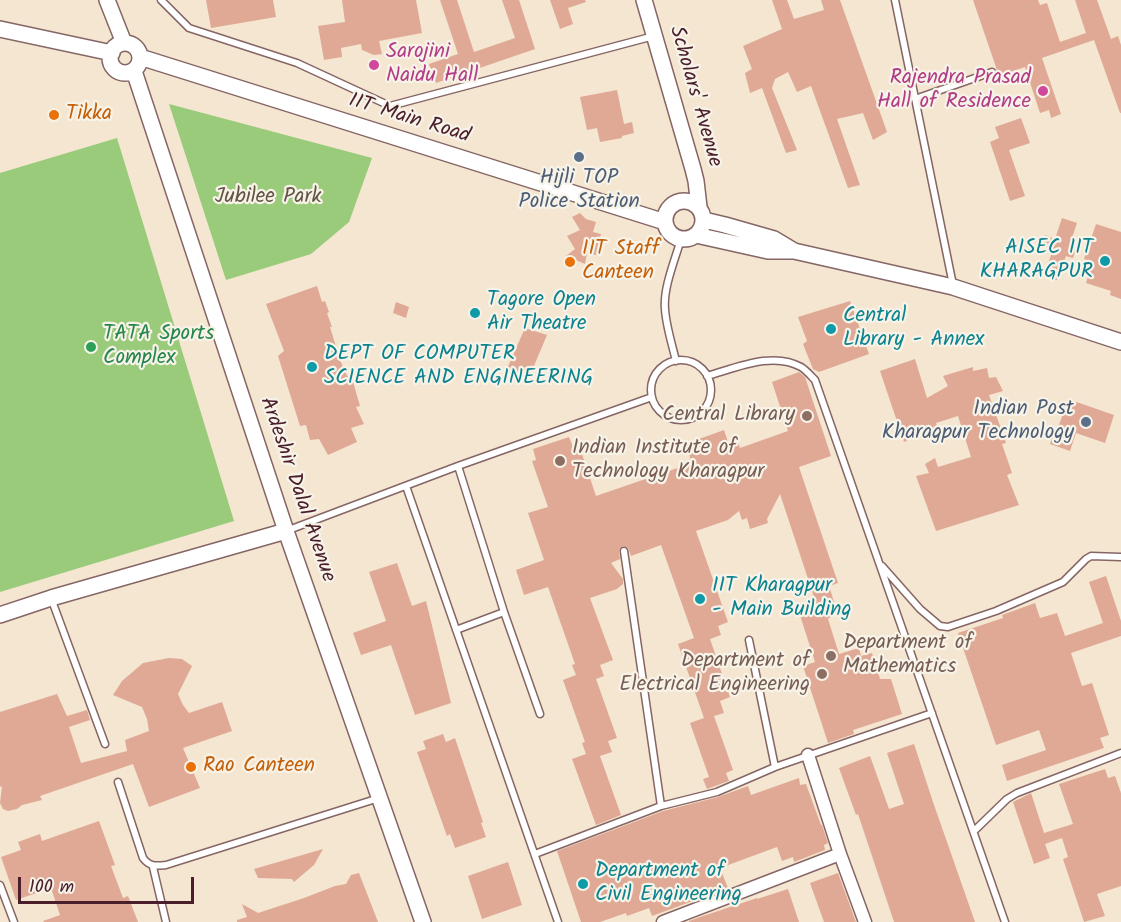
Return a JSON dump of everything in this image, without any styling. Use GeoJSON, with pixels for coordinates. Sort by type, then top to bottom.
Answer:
{"type":"FeatureCollection","features":[{"type":"Feature","properties":{"kind":"street"},"geometry":{"type":"LineString","coordinates":[[0,29],[118,48],[128,44],[137,48],[137,64],[125,73],[116,70],[111,62],[118,48],[107,0]]}},
{"type":"Feature","properties":{"kind":"street","name":"Scholars' Avenue"},"geometry":{"type":"LineString","coordinates":[[644,0],[693,169],[701,214]]}},
{"type":"Feature","properties":{"kind":"street","name":"IIT Main Road"},"geometry":{"type":"LineString","coordinates":[[137,64],[665,222]]}},
{"type":"Feature","properties":{"kind":"street","name":"Ardeshir Dalal Avenue"},"geometry":{"type":"LineString","coordinates":[[137,64],[286,531],[423,922]]}},
{"type":"Feature","properties":{"kind":"street"},"geometry":{"type":"LineString","coordinates":[[701,214],[703,226],[692,238],[681,239],[670,233],[665,222],[665,216],[671,205],[688,201],[701,214],[725,225],[774,239],[794,251]]}},
{"type":"Feature","properties":{"kind":"street"},"geometry":{"type":"LineString","coordinates":[[696,235],[768,251],[794,251],[953,287],[1121,342]]}},
{"type":"Feature","properties":{"kind":"street"},"geometry":{"type":"LineString","coordinates":[[0,615],[51,598],[286,531]]}},
{"type":"Feature","properties":{"kind":"street"},"geometry":{"type":"LineString","coordinates":[[808,755],[865,922]]}},
{"type":"Feature","properties":{"kind":"street"},"geometry":{"type":"LineString","coordinates":[[668,921],[840,854]]}},
{"type":"Feature","properties":{"kind":"lane"},"geometry":{"type":"LineString","coordinates":[[161,0],[189,28],[297,63],[390,106],[655,35]]}},
{"type":"Feature","properties":{"kind":"lane"},"geometry":{"type":"LineString","coordinates":[[895,0],[953,287]]}},
{"type":"Feature","properties":{"kind":"lane"},"geometry":{"type":"LineString","coordinates":[[915,99],[992,72]]}},
{"type":"Feature","properties":{"kind":"lane"},"geometry":{"type":"LineString","coordinates":[[676,361],[664,307],[681,239]]}},
{"type":"Feature","properties":{"kind":"lane"},"geometry":{"type":"LineString","coordinates":[[685,360],[694,363],[707,376],[710,386],[707,405],[692,418],[682,420],[672,419],[663,414],[652,397],[651,387],[659,369],[676,361],[685,360]]}},
{"type":"Feature","properties":{"kind":"lane"},"geometry":{"type":"LineString","coordinates":[[707,376],[750,364],[781,360],[802,368],[815,380],[1005,922]]}},
{"type":"Feature","properties":{"kind":"lane"},"geometry":{"type":"LineString","coordinates":[[286,531],[458,466],[652,397]]}},
{"type":"Feature","properties":{"kind":"lane"},"geometry":{"type":"LineString","coordinates":[[458,466],[504,612],[540,714]]}},
{"type":"Feature","properties":{"kind":"lane"},"geometry":{"type":"LineString","coordinates":[[406,486],[558,922]]}},
{"type":"Feature","properties":{"kind":"lane"},"geometry":{"type":"LineString","coordinates":[[624,551],[661,806]]}},
{"type":"Feature","properties":{"kind":"lane"},"geometry":{"type":"LineString","coordinates":[[879,563],[920,609],[940,626],[948,627],[996,611],[1062,582],[1091,556],[1121,556]]}},
{"type":"Feature","properties":{"kind":"lane"},"geometry":{"type":"LineString","coordinates":[[51,598],[105,744]]}},
{"type":"Feature","properties":{"kind":"lane"},"geometry":{"type":"LineString","coordinates":[[456,630],[504,612]]}},
{"type":"Feature","properties":{"kind":"lane"},"geometry":{"type":"LineString","coordinates":[[749,640],[775,767]]}},
{"type":"Feature","properties":{"kind":"lane"},"geometry":{"type":"LineString","coordinates":[[535,854],[661,806],[717,792],[775,767],[932,713]]}},
{"type":"Feature","properties":{"kind":"lane"},"geometry":{"type":"LineString","coordinates":[[974,831],[1007,799],[1017,793],[1121,753]]}},
{"type":"Feature","properties":{"kind":"lane"},"geometry":{"type":"LineString","coordinates":[[118,782],[143,858],[153,867],[166,866],[379,798]]}},
{"type":"Feature","properties":{"kind":"lane"},"geometry":{"type":"LineString","coordinates":[[153,867],[166,922]]}},
{"type":"Feature","properties":{"kind":"lane"},"geometry":{"type":"LineString","coordinates":[[0,885],[14,922]]}},
{"type":"Feature","properties":{"kind":"green space","name":"Jubilee Park"},"geometry":{"type":"Polygon","coordinates":[[[169,104],[372,158],[349,222],[311,254],[226,280],[169,104]]]}},
{"type":"Feature","properties":{"kind":"green space","name":"TATA Sports Complex"},"geometry":{"type":"Polygon","coordinates":[[[117,138],[234,521],[0,592],[0,173],[117,138]]]}},
{"type":"Feature","properties":{"kind":"building"},"geometry":{"type":"Polygon","coordinates":[[[206,0],[273,0],[276,17],[211,28],[206,0]]]}},
{"type":"Feature","properties":{"kind":"building"},"geometry":{"type":"Polygon","coordinates":[[[342,0],[416,0],[422,33],[379,41],[382,54],[374,55],[362,50],[361,44],[341,48],[342,57],[324,60],[318,26],[345,22],[342,0]]]}},
{"type":"Feature","properties":{"kind":"building"},"geometry":{"type":"Polygon","coordinates":[[[440,0],[457,0],[474,52],[515,38],[502,0],[519,0],[535,49],[436,83],[429,64],[458,54],[440,0]]]}},
{"type":"Feature","properties":{"kind":"building"},"geometry":{"type":"Polygon","coordinates":[[[550,0],[585,0],[586,2],[568,8],[573,24],[560,29],[550,0]]]}},
{"type":"Feature","properties":{"kind":"building"},"geometry":{"type":"Polygon","coordinates":[[[772,0],[787,0],[794,19],[824,10],[821,0],[840,0],[887,132],[873,140],[863,113],[837,119],[860,185],[848,188],[811,86],[797,92],[788,72],[775,79],[772,88],[797,150],[786,153],[762,88],[750,93],[745,73],[752,69],[743,46],[782,29],[772,0]]]}},
{"type":"Feature","properties":{"kind":"building","name":"Rajendra Prasad Hall of Residence"},"geometry":{"type":"Polygon","coordinates":[[[973,0],[1038,0],[1040,5],[1047,3],[1060,42],[1086,33],[1075,0],[1097,0],[1111,39],[1118,36],[1121,45],[1121,113],[1094,40],[1042,58],[1061,114],[1051,118],[1049,110],[1040,113],[1025,67],[999,76],[973,0]]]}},
{"type":"Feature","properties":{"kind":"building"},"geometry":{"type":"Polygon","coordinates":[[[617,90],[624,124],[632,122],[634,133],[600,142],[597,128],[587,130],[580,97],[617,90]]]}},
{"type":"Feature","properties":{"kind":"building"},"geometry":{"type":"Polygon","coordinates":[[[1021,118],[1030,143],[1009,150],[1025,196],[1010,201],[990,142],[999,138],[995,127],[1021,118]]]}},
{"type":"Feature","properties":{"kind":"building"},"geometry":{"type":"Polygon","coordinates":[[[580,213],[586,219],[596,222],[593,232],[601,234],[596,255],[587,253],[585,264],[566,256],[575,249],[567,236],[580,230],[572,217],[580,213]]]}},
{"type":"Feature","properties":{"kind":"building"},"geometry":{"type":"Polygon","coordinates":[[[1062,218],[1077,223],[1069,247],[1076,249],[1073,258],[1066,256],[1057,280],[1044,276],[1053,249],[1042,245],[1045,235],[1055,239],[1062,218]]]}},
{"type":"Feature","properties":{"kind":"building","name":"AISEC IIT KHARAGPUR"},"geometry":{"type":"Polygon","coordinates":[[[1096,224],[1121,232],[1121,299],[1110,295],[1111,291],[1086,283],[1093,262],[1084,259],[1096,224]]]}},
{"type":"Feature","properties":{"kind":"building","name":"DEPT OF COMPUTER SCIENCE AND ENGINEERING"},"geometry":{"type":"Polygon","coordinates":[[[317,286],[322,302],[325,301],[329,312],[327,313],[332,327],[330,327],[340,360],[347,376],[351,375],[360,406],[356,407],[364,424],[351,428],[357,442],[328,455],[319,439],[310,440],[306,425],[300,426],[278,356],[284,351],[266,304],[317,286]]]}},
{"type":"Feature","properties":{"kind":"building","name":"Central Library - Annex"},"geometry":{"type":"Polygon","coordinates":[[[850,301],[869,354],[819,372],[813,369],[803,344],[807,341],[798,317],[850,301]]]}},
{"type":"Feature","properties":{"kind":"building"},"geometry":{"type":"Polygon","coordinates":[[[396,302],[409,307],[406,318],[393,313],[396,302]]]}},
{"type":"Feature","properties":{"kind":"building"},"geometry":{"type":"Polygon","coordinates":[[[525,328],[547,335],[528,380],[506,371],[525,328]]]}},
{"type":"Feature","properties":{"kind":"building"},"geometry":{"type":"Polygon","coordinates":[[[915,359],[927,398],[948,386],[943,376],[973,367],[973,371],[987,368],[989,378],[996,377],[1003,391],[989,395],[1006,443],[1002,444],[1012,473],[1007,475],[1019,505],[936,531],[916,476],[929,473],[925,464],[935,458],[938,467],[971,457],[958,416],[936,423],[937,426],[904,442],[880,371],[915,359]]]}},
{"type":"Feature","properties":{"kind":"building","name":"IIT Kharagpur - Main Building"},"geometry":{"type":"Polygon","coordinates":[[[799,372],[805,377],[831,456],[799,467],[838,583],[829,586],[837,611],[828,619],[839,654],[859,648],[861,656],[872,653],[880,679],[891,679],[902,714],[853,730],[854,734],[828,743],[803,666],[815,662],[798,609],[816,603],[780,494],[767,519],[768,523],[750,529],[747,518],[742,520],[739,511],[728,520],[696,531],[728,622],[718,626],[721,635],[710,639],[730,697],[720,701],[724,713],[714,716],[733,770],[726,773],[729,781],[707,789],[703,779],[709,777],[690,723],[704,718],[678,644],[694,638],[661,545],[631,556],[628,548],[623,546],[619,550],[620,559],[611,563],[623,579],[623,584],[617,589],[590,598],[613,660],[600,665],[604,676],[596,679],[617,738],[608,741],[612,752],[600,756],[621,815],[596,825],[572,759],[586,754],[582,743],[585,742],[563,680],[576,675],[572,665],[575,664],[548,587],[524,595],[516,570],[544,560],[528,513],[548,507],[532,461],[536,460],[533,449],[569,437],[573,447],[579,445],[596,496],[692,463],[685,444],[724,430],[729,445],[738,442],[740,448],[788,431],[772,382],[799,372]]]}},
{"type":"Feature","properties":{"kind":"building","name":"Indian Post Kharagpur Technology"},"geometry":{"type":"Polygon","coordinates":[[[1068,399],[1114,415],[1105,443],[1076,433],[1070,451],[1050,444],[1068,399]]]}},
{"type":"Feature","properties":{"kind":"building"},"geometry":{"type":"Polygon","coordinates":[[[397,563],[412,606],[426,601],[451,703],[415,715],[391,645],[361,655],[353,633],[386,621],[369,572],[397,563]]]}},
{"type":"Feature","properties":{"kind":"building"},"geometry":{"type":"Polygon","coordinates":[[[1106,576],[1121,621],[1121,636],[1071,653],[1082,686],[1092,683],[1109,735],[1100,738],[1104,748],[1007,781],[1002,765],[1046,750],[1039,730],[996,745],[958,633],[1003,618],[1002,615],[1035,603],[1040,618],[1057,613],[1065,636],[1103,623],[1089,582],[1106,576]]]}},
{"type":"Feature","properties":{"kind":"building"},"geometry":{"type":"Polygon","coordinates":[[[169,658],[182,659],[192,666],[178,694],[189,713],[222,702],[232,731],[183,748],[200,788],[149,807],[133,764],[40,796],[42,800],[22,805],[17,809],[8,811],[3,809],[0,803],[2,786],[0,787],[0,712],[57,694],[67,716],[87,710],[90,720],[69,727],[81,763],[127,751],[125,740],[149,731],[147,719],[142,707],[113,695],[122,681],[143,663],[169,658]]]}},
{"type":"Feature","properties":{"kind":"building"},"geometry":{"type":"Polygon","coordinates":[[[443,734],[446,742],[455,738],[486,837],[455,848],[450,834],[447,836],[417,752],[426,749],[423,741],[443,734]]]}},
{"type":"Feature","properties":{"kind":"building"},"geometry":{"type":"Polygon","coordinates":[[[914,744],[975,922],[894,922],[858,814],[856,815],[839,768],[870,756],[889,809],[904,804],[887,753],[914,744]]]}},
{"type":"Feature","properties":{"kind":"building"},"geometry":{"type":"Polygon","coordinates":[[[1105,769],[1108,778],[1115,776],[1121,793],[1121,886],[1097,894],[1105,916],[1084,922],[1063,859],[1068,857],[1062,838],[1045,844],[1050,858],[1034,864],[1013,802],[1031,793],[1044,833],[1073,824],[1059,784],[1105,769]]]}},
{"type":"Feature","properties":{"kind":"building"},"geometry":{"type":"Polygon","coordinates":[[[799,778],[800,785],[806,784],[822,825],[828,843],[824,845],[825,850],[794,862],[793,857],[782,861],[777,847],[720,868],[728,888],[652,916],[649,908],[600,922],[581,922],[557,851],[663,811],[718,797],[748,786],[751,795],[799,778]]]}},
{"type":"Feature","properties":{"kind":"building"},"geometry":{"type":"Polygon","coordinates":[[[99,821],[115,865],[111,866],[123,898],[128,896],[138,922],[44,922],[60,915],[51,888],[16,900],[1,857],[21,850],[18,842],[40,834],[42,841],[99,821]]]}},
{"type":"Feature","properties":{"kind":"building"},"geometry":{"type":"Polygon","coordinates":[[[323,849],[314,865],[294,882],[292,879],[258,878],[254,869],[323,849]]]}},
{"type":"Feature","properties":{"kind":"building"},"geometry":{"type":"Polygon","coordinates":[[[508,862],[522,905],[482,919],[468,876],[508,862]]]}},
{"type":"Feature","properties":{"kind":"building"},"geometry":{"type":"Polygon","coordinates":[[[359,873],[378,922],[237,922],[247,917],[242,904],[258,913],[346,884],[351,875],[359,873]]]}},
{"type":"Feature","properties":{"kind":"building"},"geometry":{"type":"Polygon","coordinates":[[[838,873],[856,922],[824,922],[810,883],[838,873]]]}},
{"type":"Feature","properties":{"kind":"building"},"geometry":{"type":"Polygon","coordinates":[[[788,889],[799,922],[689,922],[757,898],[788,889]]]}},
{"type":"Feature","properties":{"kind":"place","name":"Sarojini Naidu Hall"},"geometry":{"type":"Point","coordinates":[374,65]}},
{"type":"Feature","properties":{"kind":"place","name":"Rajendra Prasad Hall of Residence"},"geometry":{"type":"Point","coordinates":[1043,91]}},
{"type":"Feature","properties":{"kind":"place","name":"Tikka"},"geometry":{"type":"Point","coordinates":[54,115]}},
{"type":"Feature","properties":{"kind":"place","name":"Hijli TOP Police Station"},"geometry":{"type":"Point","coordinates":[579,157]}},
{"type":"Feature","properties":{"kind":"place","name":"AISEC IIT KHARAGPUR"},"geometry":{"type":"Point","coordinates":[1105,261]}},
{"type":"Feature","properties":{"kind":"place","name":"IIT Staff Canteen"},"geometry":{"type":"Point","coordinates":[570,262]}},
{"type":"Feature","properties":{"kind":"place","name":"Tagore Open Air Theatre"},"geometry":{"type":"Point","coordinates":[475,313]}},
{"type":"Feature","properties":{"kind":"place","name":"Central Library - Annex"},"geometry":{"type":"Point","coordinates":[831,329]}},
{"type":"Feature","properties":{"kind":"place","name":"TATA Sports Complex"},"geometry":{"type":"Point","coordinates":[91,347]}},
{"type":"Feature","properties":{"kind":"place","name":"DEPT OF COMPUTER SCIENCE AND ENGINEERING"},"geometry":{"type":"Point","coordinates":[312,367]}},
{"type":"Feature","properties":{"kind":"place","name":"Central Library"},"geometry":{"type":"Point","coordinates":[807,416]}},
{"type":"Feature","properties":{"kind":"place","name":"Indian Post Kharagpur Technology"},"geometry":{"type":"Point","coordinates":[1086,422]}},
{"type":"Feature","properties":{"kind":"place","name":"Indian Institute of Technology Kharagpur"},"geometry":{"type":"Point","coordinates":[560,461]}},
{"type":"Feature","properties":{"kind":"place","name":"IIT Kharagpur - Main Building"},"geometry":{"type":"Point","coordinates":[700,599]}},
{"type":"Feature","properties":{"kind":"place","name":"Department of Mathematics"},"geometry":{"type":"Point","coordinates":[831,656]}},
{"type":"Feature","properties":{"kind":"place","name":"Department of Electrical Engineering"},"geometry":{"type":"Point","coordinates":[822,674]}},
{"type":"Feature","properties":{"kind":"place","name":"Rao Canteen"},"geometry":{"type":"Point","coordinates":[191,767]}},
{"type":"Feature","properties":{"kind":"place","name":"Department of Civil Engineering"},"geometry":{"type":"Point","coordinates":[583,884]}}]}
